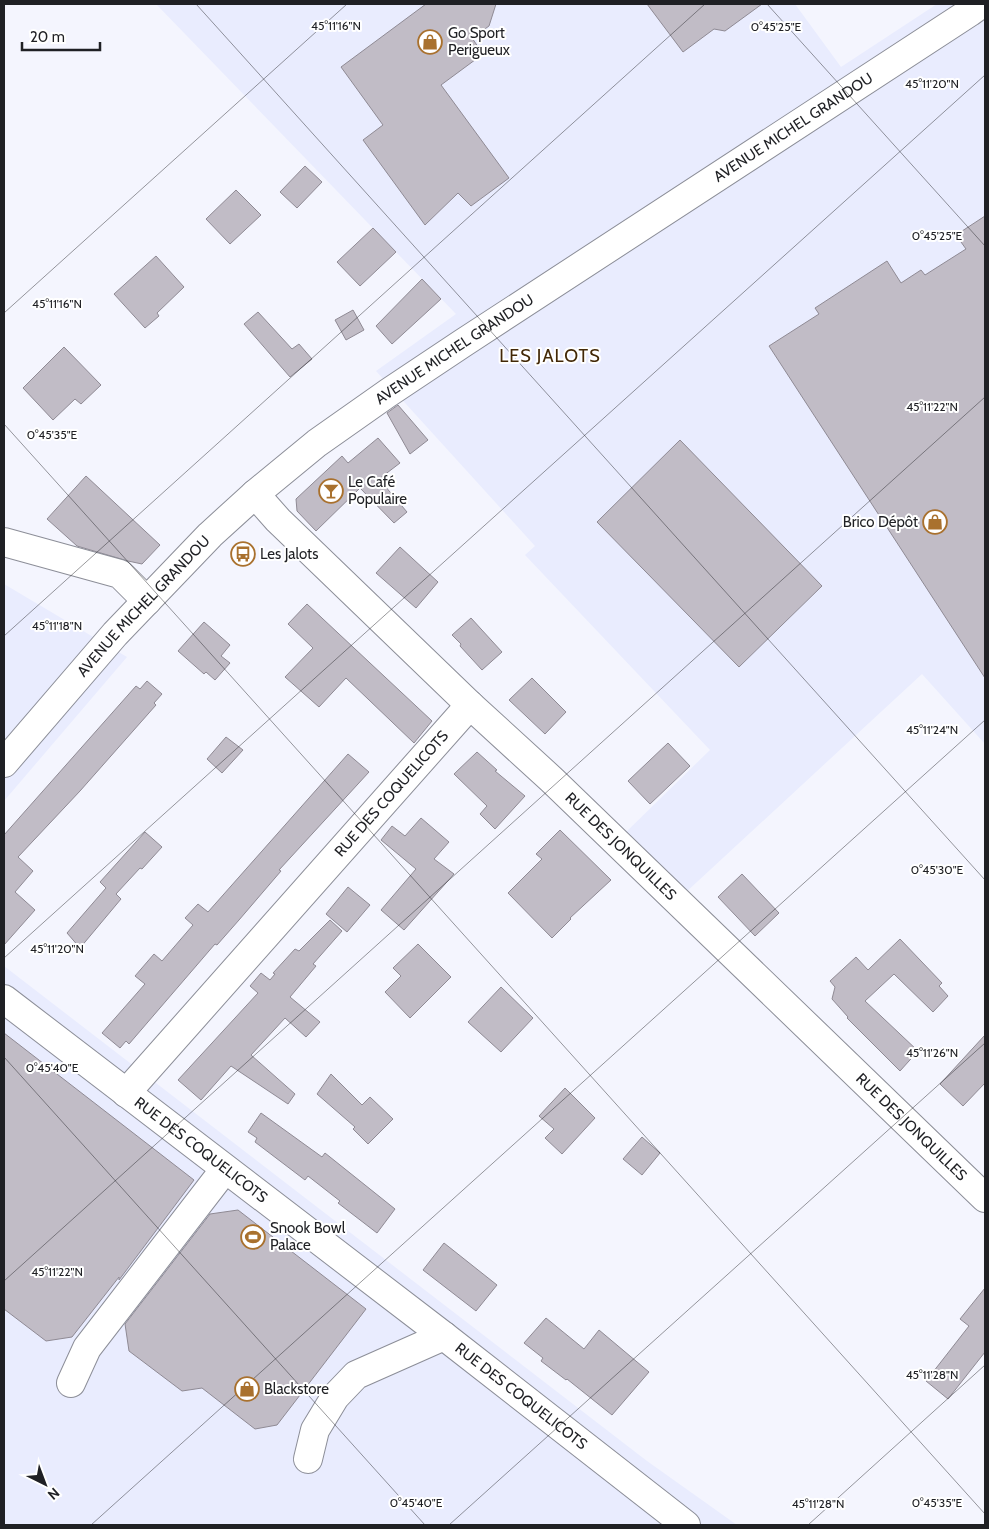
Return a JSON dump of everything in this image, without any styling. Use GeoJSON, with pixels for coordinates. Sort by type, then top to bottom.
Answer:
{"type":"FeatureCollection","features":[{"type":"Feature","properties":{"kind":"street","name":"AVENUE MICHEL GRANDOU"},"geometry":{"type":"LineString","coordinates":[[4,763],[115,634],[210,536],[255,494],[318,443],[388,393],[808,116],[979,7]]}},
{"type":"Feature","properties":{"kind":"street","name":"RUE DES JONQUILLES"},"geometry":{"type":"LineString","coordinates":[[255,494],[278,520],[470,705],[552,780],[985,1198]]}},
{"type":"Feature","properties":{"kind":"street"},"geometry":{"type":"LineString","coordinates":[[4,542],[120,574],[147,601]]}},
{"type":"Feature","properties":{"kind":"street","name":"RUE DES COQUELICOTS"},"geometry":{"type":"LineString","coordinates":[[470,705],[126,1093],[444,1336],[686,1525]]}},
{"type":"Feature","properties":{"kind":"street"},"geometry":{"type":"LineString","coordinates":[[4,999],[126,1093]]}},
{"type":"Feature","properties":{"kind":"street"},"geometry":{"type":"LineString","coordinates":[[70,1383],[88,1348],[225,1169]]}},
{"type":"Feature","properties":{"kind":"street"},"geometry":{"type":"LineString","coordinates":[[308,1459],[315,1430],[335,1398],[356,1375],[444,1336]]}},
{"type":"Feature","properties":{"kind":"shaded area"},"geometry":{"type":"Polygon","coordinates":[[[156,4],[795,4],[841,67],[937,4],[985,4],[985,744],[922,674],[684,894],[624,834],[710,750],[525,555],[535,546],[376,371],[456,314],[156,4]]]}},
{"type":"Feature","properties":{"kind":"shaded area"},"geometry":{"type":"Polygon","coordinates":[[[4,584],[127,657],[4,801],[4,584]]]}},
{"type":"Feature","properties":{"kind":"shaded area"},"geometry":{"type":"Polygon","coordinates":[[[4,966],[647,1461],[737,1525],[4,1525],[4,966]]]}},
{"type":"Feature","properties":{"kind":"building"},"geometry":{"type":"Polygon","coordinates":[[[426,4],[496,4],[489,26],[472,38],[483,54],[441,85],[509,178],[471,206],[458,193],[425,225],[363,140],[383,125],[341,67],[426,4]]]}},
{"type":"Feature","properties":{"kind":"building"},"geometry":{"type":"Polygon","coordinates":[[[647,4],[762,4],[725,31],[714,29],[683,52],[647,4]]]}},
{"type":"Feature","properties":{"kind":"building"},"geometry":{"type":"Polygon","coordinates":[[[305,166],[322,182],[297,208],[280,192],[305,166]]]}},
{"type":"Feature","properties":{"kind":"building"},"geometry":{"type":"Polygon","coordinates":[[[236,190],[261,215],[230,244],[206,219],[236,190]]]}},
{"type":"Feature","properties":{"kind":"building","name":"Brico Dépôt"},"geometry":{"type":"Polygon","coordinates":[[[985,216],[985,678],[769,346],[819,314],[815,308],[887,261],[901,283],[921,270],[925,275],[966,249],[956,235],[985,216]]]}},
{"type":"Feature","properties":{"kind":"building"},"geometry":{"type":"Polygon","coordinates":[[[373,228],[396,252],[360,286],[337,262],[373,228]]]}},
{"type":"Feature","properties":{"kind":"building"},"geometry":{"type":"Polygon","coordinates":[[[156,256],[184,287],[157,313],[159,316],[145,328],[114,294],[156,256]]]}},
{"type":"Feature","properties":{"kind":"building"},"geometry":{"type":"Polygon","coordinates":[[[422,279],[441,299],[392,344],[376,326],[422,279]]]}},
{"type":"Feature","properties":{"kind":"building"},"geometry":{"type":"Polygon","coordinates":[[[353,310],[364,330],[346,340],[335,320],[353,310]]]}},
{"type":"Feature","properties":{"kind":"building"},"geometry":{"type":"Polygon","coordinates":[[[258,312],[292,349],[299,344],[312,359],[290,377],[244,324],[258,312]]]}},
{"type":"Feature","properties":{"kind":"building"},"geometry":{"type":"Polygon","coordinates":[[[64,347],[101,385],[81,404],[75,399],[53,420],[23,388],[64,347]]]}},
{"type":"Feature","properties":{"kind":"building"},"geometry":{"type":"Polygon","coordinates":[[[398,405],[428,440],[410,454],[387,413],[398,405]]]}},
{"type":"Feature","properties":{"kind":"building"},"geometry":{"type":"Polygon","coordinates":[[[378,438],[400,463],[379,479],[407,512],[394,523],[360,488],[316,531],[297,511],[296,499],[342,456],[348,463],[378,438]]]}},
{"type":"Feature","properties":{"kind":"building"},"geometry":{"type":"Polygon","coordinates":[[[680,440],[822,586],[739,667],[597,522],[680,440]]]}},
{"type":"Feature","properties":{"kind":"building"},"geometry":{"type":"Polygon","coordinates":[[[86,476],[160,545],[142,564],[77,546],[47,519],[86,476]]]}},
{"type":"Feature","properties":{"kind":"building"},"geometry":{"type":"Polygon","coordinates":[[[400,547],[438,582],[416,608],[376,573],[400,547]]]}},
{"type":"Feature","properties":{"kind":"building"},"geometry":{"type":"Polygon","coordinates":[[[307,604],[432,721],[414,743],[346,678],[319,707],[285,677],[313,648],[288,624],[307,604]]]}},
{"type":"Feature","properties":{"kind":"building"},"geometry":{"type":"Polygon","coordinates":[[[471,618],[502,652],[482,670],[452,635],[471,618]]]}},
{"type":"Feature","properties":{"kind":"building"},"geometry":{"type":"Polygon","coordinates":[[[204,622],[230,645],[221,656],[230,663],[215,680],[206,672],[204,674],[178,651],[204,622]]]}},
{"type":"Feature","properties":{"kind":"building"},"geometry":{"type":"Polygon","coordinates":[[[532,678],[566,712],[545,734],[509,700],[532,678]]]}},
{"type":"Feature","properties":{"kind":"building"},"geometry":{"type":"Polygon","coordinates":[[[147,681],[162,694],[154,703],[156,705],[80,791],[18,857],[33,871],[15,892],[35,910],[4,945],[4,835],[136,686],[140,689],[147,681]]]}},
{"type":"Feature","properties":{"kind":"building"},"geometry":{"type":"Polygon","coordinates":[[[226,737],[243,750],[222,773],[207,759],[226,737]]]}},
{"type":"Feature","properties":{"kind":"building"},"geometry":{"type":"Polygon","coordinates":[[[668,743],[690,766],[650,804],[628,781],[668,743]]]}},
{"type":"Feature","properties":{"kind":"building"},"geometry":{"type":"Polygon","coordinates":[[[477,752],[497,770],[495,771],[525,796],[495,829],[480,814],[487,806],[454,774],[477,752]]]}},
{"type":"Feature","properties":{"kind":"building"},"geometry":{"type":"Polygon","coordinates":[[[348,754],[369,772],[279,870],[281,871],[239,920],[217,945],[215,944],[129,1044],[126,1041],[120,1048],[102,1033],[145,984],[135,976],[154,954],[162,961],[193,925],[185,918],[198,904],[208,912],[348,754]]]}},
{"type":"Feature","properties":{"kind":"building"},"geometry":{"type":"Polygon","coordinates":[[[421,818],[449,842],[434,859],[454,874],[404,930],[381,910],[416,869],[381,840],[392,826],[405,836],[421,818]]]}},
{"type":"Feature","properties":{"kind":"building"},"geometry":{"type":"Polygon","coordinates":[[[560,830],[611,880],[570,918],[552,938],[508,893],[542,859],[536,854],[560,830]]]}},
{"type":"Feature","properties":{"kind":"building"},"geometry":{"type":"Polygon","coordinates":[[[145,832],[162,847],[116,894],[121,899],[80,948],[67,933],[106,888],[100,882],[145,832]]]}},
{"type":"Feature","properties":{"kind":"building"},"geometry":{"type":"Polygon","coordinates":[[[742,874],[779,913],[755,936],[718,897],[742,874]]]}},
{"type":"Feature","properties":{"kind":"building"},"geometry":{"type":"Polygon","coordinates":[[[348,887],[370,905],[347,932],[326,914],[348,887]]]}},
{"type":"Feature","properties":{"kind":"building"},"geometry":{"type":"Polygon","coordinates":[[[330,920],[342,931],[313,964],[316,966],[290,997],[320,1022],[306,1037],[285,1018],[251,1055],[295,1094],[288,1104],[231,1066],[201,1100],[178,1080],[258,993],[250,986],[261,973],[270,980],[275,974],[273,973],[295,949],[299,951],[330,920]]]}},
{"type":"Feature","properties":{"kind":"building"},"geometry":{"type":"Polygon","coordinates":[[[900,939],[942,983],[939,986],[948,996],[933,1012],[894,974],[865,1001],[918,1051],[900,1071],[847,1018],[832,999],[835,987],[830,981],[856,957],[868,970],[900,939]]]}},
{"type":"Feature","properties":{"kind":"building"},"geometry":{"type":"Polygon","coordinates":[[[418,944],[451,977],[410,1018],[385,992],[401,976],[393,968],[418,944]]]}},
{"type":"Feature","properties":{"kind":"building"},"geometry":{"type":"Polygon","coordinates":[[[501,987],[533,1018],[501,1052],[468,1022],[501,987]]]}},
{"type":"Feature","properties":{"kind":"building"},"geometry":{"type":"Polygon","coordinates":[[[4,1033],[194,1180],[119,1280],[119,1277],[72,1337],[46,1341],[4,1309],[4,1033]]]}},
{"type":"Feature","properties":{"kind":"building"},"geometry":{"type":"Polygon","coordinates":[[[985,1035],[985,1083],[963,1106],[940,1084],[985,1035]]]}},
{"type":"Feature","properties":{"kind":"building"},"geometry":{"type":"Polygon","coordinates":[[[331,1074],[362,1105],[370,1097],[393,1119],[368,1144],[353,1129],[355,1127],[317,1094],[331,1074]]]}},
{"type":"Feature","properties":{"kind":"building"},"geometry":{"type":"Polygon","coordinates":[[[565,1088],[595,1118],[562,1154],[545,1138],[554,1129],[539,1116],[565,1088]]]}},
{"type":"Feature","properties":{"kind":"building"},"geometry":{"type":"Polygon","coordinates":[[[261,1113],[322,1157],[325,1153],[395,1209],[377,1233],[338,1203],[340,1201],[308,1176],[305,1180],[255,1142],[257,1138],[248,1132],[261,1113]]]}},
{"type":"Feature","properties":{"kind":"building"},"geometry":{"type":"Polygon","coordinates":[[[642,1137],[660,1153],[642,1175],[623,1159],[642,1137]]]}},
{"type":"Feature","properties":{"kind":"building"},"geometry":{"type":"Polygon","coordinates":[[[238,1210],[366,1309],[277,1425],[255,1429],[202,1388],[182,1391],[129,1351],[125,1324],[210,1214],[238,1210]]]}},
{"type":"Feature","properties":{"kind":"building"},"geometry":{"type":"Polygon","coordinates":[[[444,1243],[497,1285],[476,1311],[423,1270],[444,1243]]]}},
{"type":"Feature","properties":{"kind":"building"},"geometry":{"type":"Polygon","coordinates":[[[985,1288],[985,1352],[948,1399],[926,1381],[969,1326],[960,1319],[985,1288]]]}},
{"type":"Feature","properties":{"kind":"building"},"geometry":{"type":"Polygon","coordinates":[[[546,1318],[584,1349],[599,1330],[649,1372],[612,1415],[541,1361],[543,1358],[524,1343],[546,1318]]]}},
{"type":"Feature","properties":{"kind":"place","name":"Go Sport Perigueux"},"geometry":{"type":"Point","coordinates":[430,42]}},
{"type":"Feature","properties":{"kind":"place","name":"Le Café Populaire"},"geometry":{"type":"Point","coordinates":[331,491]}},
{"type":"Feature","properties":{"kind":"place","name":"Brico Dépôt"},"geometry":{"type":"Point","coordinates":[935,522]}},
{"type":"Feature","properties":{"kind":"place","name":"Les Jalots"},"geometry":{"type":"Point","coordinates":[243,554]}},
{"type":"Feature","properties":{"kind":"place","name":"Snook Bowl Palace"},"geometry":{"type":"Point","coordinates":[253,1237]}},
{"type":"Feature","properties":{"kind":"place","name":"Blackstore"},"geometry":{"type":"Point","coordinates":[247,1389]}},
{"type":"Feature","properties":{"kind":"district","name":"LES JALOTS"},"geometry":{"type":"Point","coordinates":[550,356]}}]}
